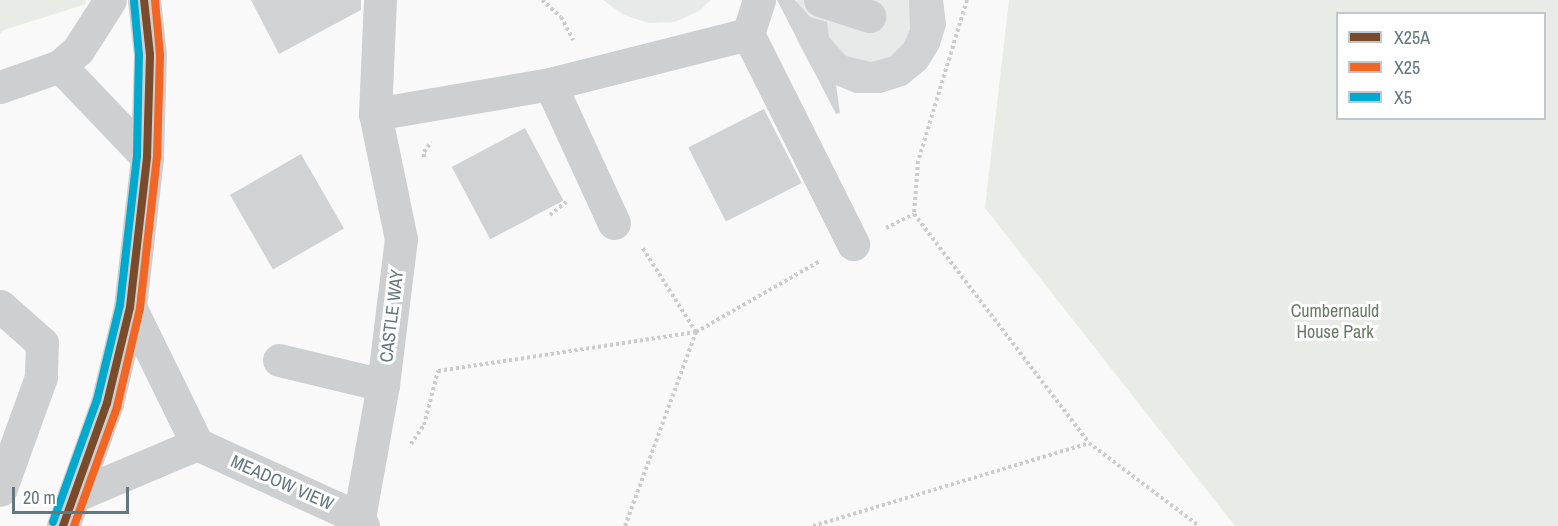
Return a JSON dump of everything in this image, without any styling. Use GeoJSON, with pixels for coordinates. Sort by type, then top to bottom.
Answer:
{"type":"FeatureCollection","features":[{"type":"Feature","properties":{"kind":"street"},"geometry":{"type":"LineString","coordinates":[[0,87],[60,66],[78,50],[110,0]]}},
{"type":"Feature","properties":{"kind":"street"},"geometry":{"type":"LineString","coordinates":[[63,526],[107,403],[130,307],[147,156],[150,55],[144,0]]}},
{"type":"Feature","properties":{"kind":"street","name":"CASTLE WAY"},"geometry":{"type":"LineString","coordinates":[[361,522],[383,385],[401,239],[375,114],[380,0]]}},
{"type":"Feature","properties":{"kind":"street"},"geometry":{"type":"LineString","coordinates":[[759,0],[748,34],[853,244]]}},
{"type":"Feature","properties":{"kind":"street"},"geometry":{"type":"LineString","coordinates":[[820,0],[869,16]]}},
{"type":"Feature","properties":{"kind":"street"},"geometry":{"type":"LineString","coordinates":[[375,114],[550,84],[748,34]]}},
{"type":"Feature","properties":{"kind":"street"},"geometry":{"type":"LineString","coordinates":[[60,66],[147,156]]}},
{"type":"Feature","properties":{"kind":"street"},"geometry":{"type":"LineString","coordinates":[[550,84],[614,223]]}},
{"type":"Feature","properties":{"kind":"street"},"geometry":{"type":"LineString","coordinates":[[0,306],[42,343],[41,377],[0,490]]}},
{"type":"Feature","properties":{"kind":"street"},"geometry":{"type":"LineString","coordinates":[[74,496],[197,444],[130,307]]}},
{"type":"Feature","properties":{"kind":"street"},"geometry":{"type":"LineString","coordinates":[[279,360],[383,385]]}},
{"type":"Feature","properties":{"kind":"street","name":"MEADOW VIEW"},"geometry":{"type":"LineString","coordinates":[[197,444],[361,522]]}},
{"type":"Feature","properties":{"kind":"path"},"geometry":{"type":"LineString","coordinates":[[542,0],[561,17],[576,47]]}},
{"type":"Feature","properties":{"kind":"path"},"geometry":{"type":"LineString","coordinates":[[967,0],[918,161],[914,214],[1089,443],[1199,526]]}},
{"type":"Feature","properties":{"kind":"path"},"geometry":{"type":"LineString","coordinates":[[425,164],[424,152],[435,136]]}},
{"type":"Feature","properties":{"kind":"path"},"geometry":{"type":"LineString","coordinates":[[550,215],[571,197]]}},
{"type":"Feature","properties":{"kind":"path"},"geometry":{"type":"LineString","coordinates":[[438,371],[696,332],[853,244],[914,214]]}},
{"type":"Feature","properties":{"kind":"path"},"geometry":{"type":"LineString","coordinates":[[614,223],[641,246],[696,332]]}},
{"type":"Feature","properties":{"kind":"path"},"geometry":{"type":"LineString","coordinates":[[625,526],[696,332]]}},
{"type":"Feature","properties":{"kind":"path"},"geometry":{"type":"LineString","coordinates":[[813,526],[1089,443]]}},
{"type":"Feature","properties":{"kind":"shaded area"},"geometry":{"type":"Polygon","coordinates":[[[603,0],[711,0],[699,11],[675,22],[649,23],[624,15],[603,0]]]}},
{"type":"Feature","properties":{"kind":"shaded area"},"geometry":{"type":"Polygon","coordinates":[[[797,0],[943,0],[946,25],[939,48],[926,68],[906,85],[881,93],[855,93],[830,83],[811,66],[798,43],[794,17],[797,0]]]}},
{"type":"Feature","properties":{"kind":"green space"},"geometry":{"type":"Polygon","coordinates":[[[0,0],[85,0],[86,4],[4,30],[0,34],[0,0]]]}},
{"type":"Feature","properties":{"kind":"green space","name":"Cumbernauld House Park"},"geometry":{"type":"Polygon","coordinates":[[[1009,0],[1558,0],[1558,526],[1235,526],[985,208],[1009,0]]]}},
{"type":"Feature","properties":{"kind":"building"},"geometry":{"type":"Polygon","coordinates":[[[251,0],[361,0],[361,10],[279,54],[251,0]]]}},
{"type":"Feature","properties":{"kind":"building"},"geometry":{"type":"Polygon","coordinates":[[[777,0],[795,0],[810,17],[827,22],[829,37],[846,56],[871,62],[890,57],[904,43],[910,29],[909,0],[943,0],[946,25],[939,48],[926,69],[906,85],[881,93],[855,93],[836,85],[840,113],[836,114],[777,0]]]}},
{"type":"Feature","properties":{"kind":"building"},"geometry":{"type":"Polygon","coordinates":[[[764,109],[802,183],[726,222],[688,148],[764,109]]]}},
{"type":"Feature","properties":{"kind":"building"},"geometry":{"type":"Polygon","coordinates":[[[525,128],[563,200],[490,239],[452,167],[525,128]]]}},
{"type":"Feature","properties":{"kind":"building"},"geometry":{"type":"Polygon","coordinates":[[[301,154],[344,228],[273,269],[230,195],[301,154]]]}},
{"type":"Feature","properties":{"kind":"transit line","name":"X25A"},"geometry":{"type":"LineString","coordinates":[[63,526],[107,403],[130,307],[147,157],[150,55],[144,0]]}},
{"type":"Feature","properties":{"kind":"transit line","name":"X25"},"geometry":{"type":"LineString","coordinates":[[74,526],[117,407],[140,308],[157,157],[160,55],[155,0]]}},
{"type":"Feature","properties":{"kind":"transit line","name":"X5"},"geometry":{"type":"LineString","coordinates":[[53,522],[97,400],[120,305],[137,156],[139,55],[134,1]]}}]}
